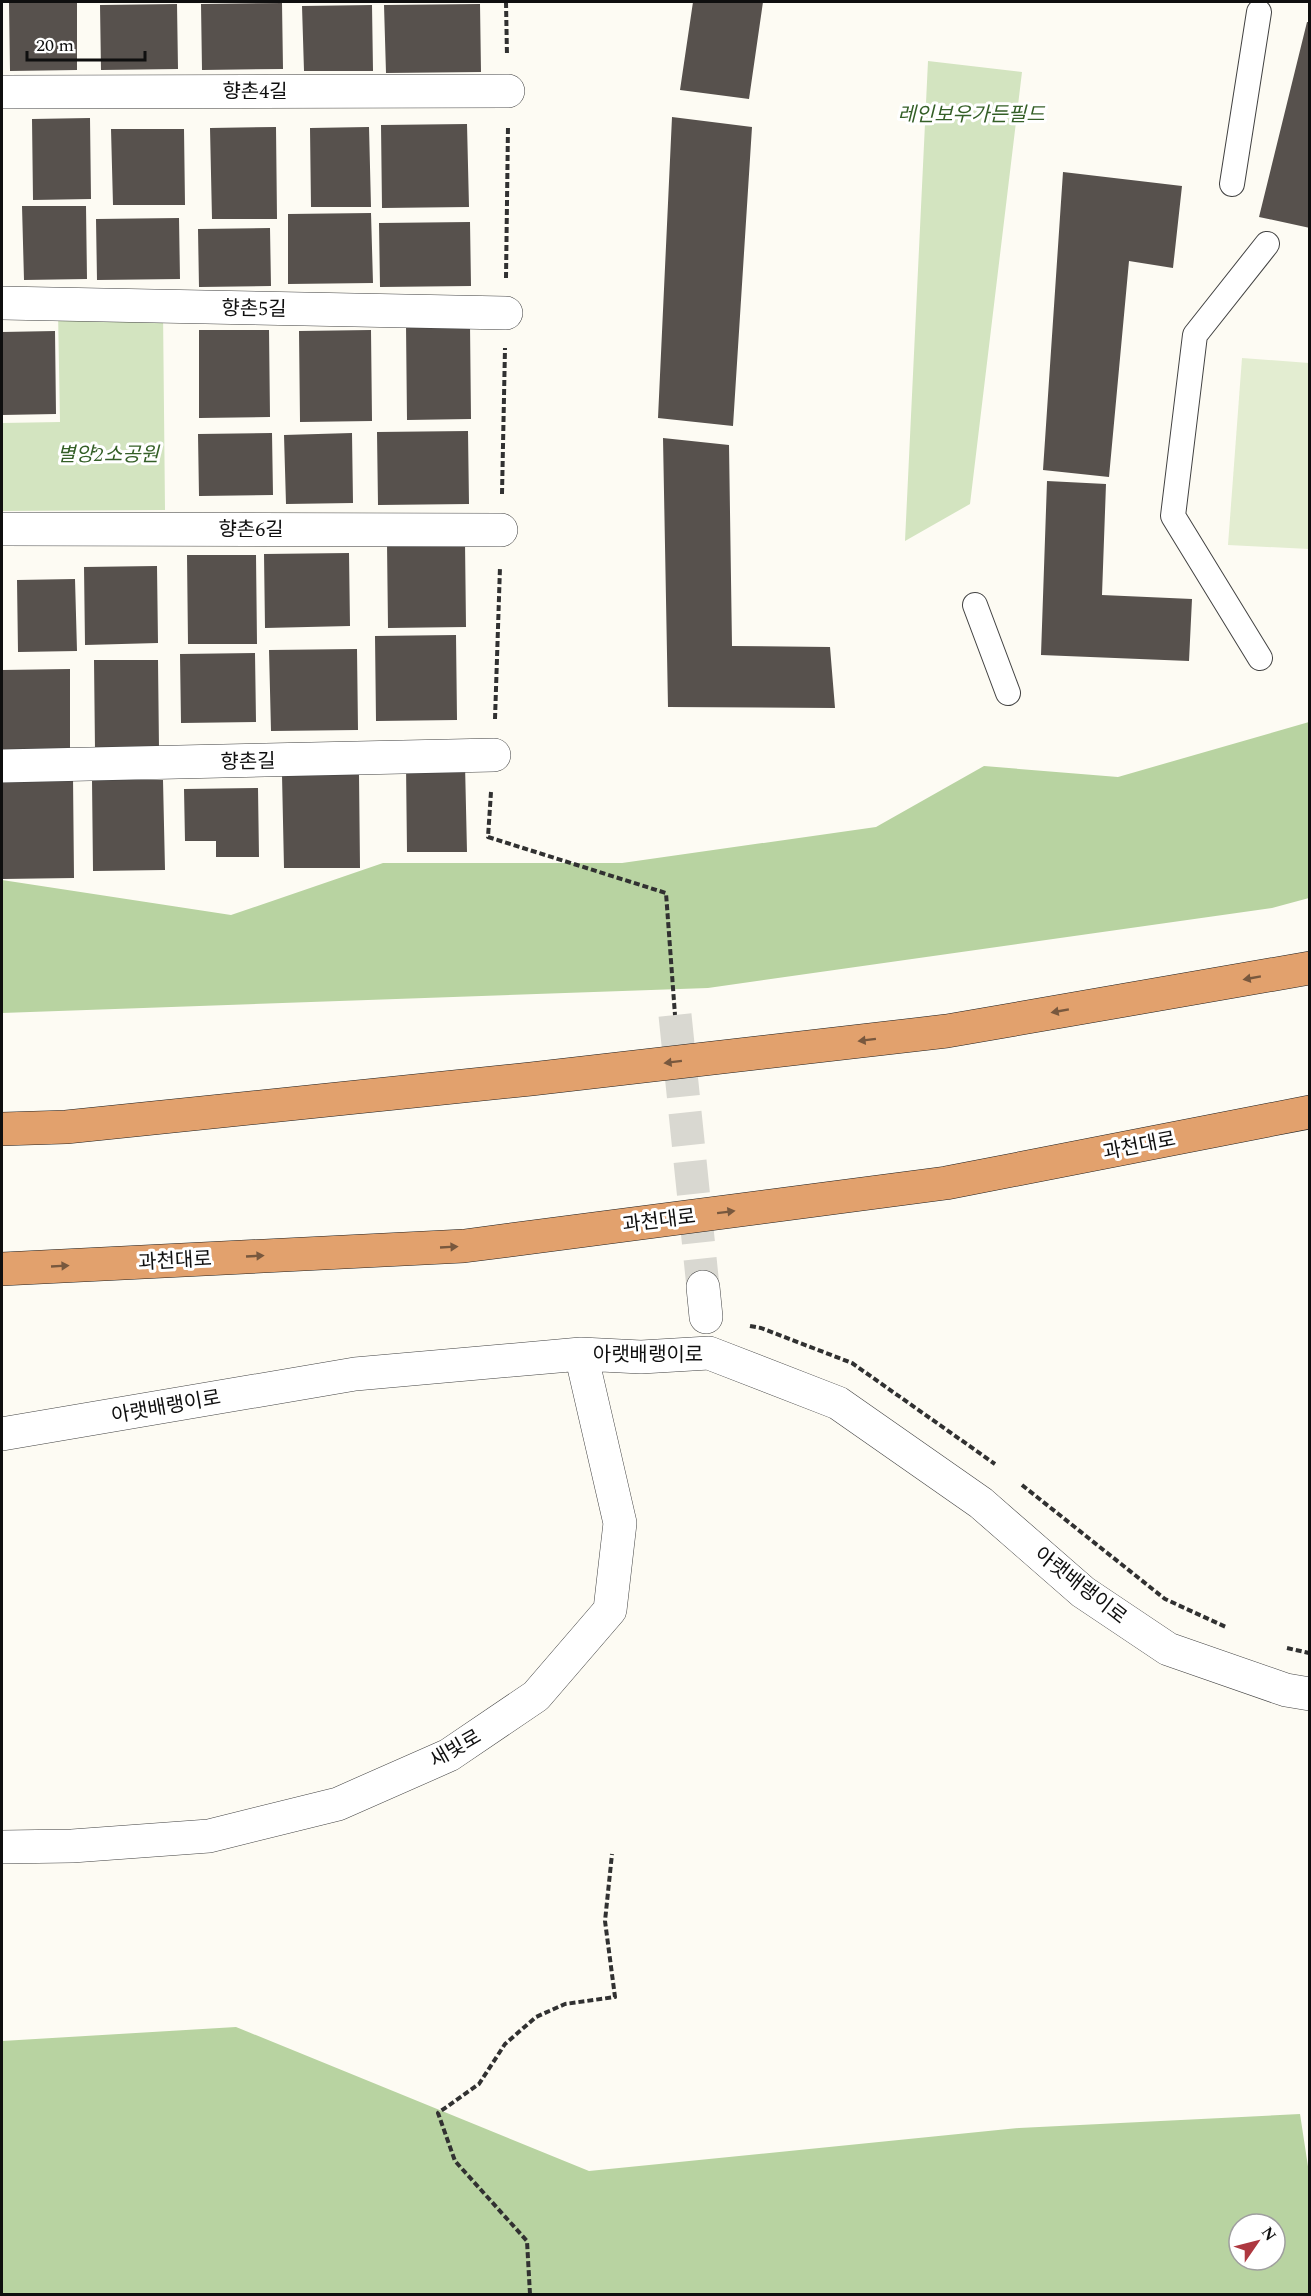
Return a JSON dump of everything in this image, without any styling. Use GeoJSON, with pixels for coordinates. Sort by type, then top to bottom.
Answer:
{"type":"FeatureCollection","features":[{"type":"Feature","properties":{"kind":"highway"},"geometry":{"type":"LineString","coordinates":[[2,1129],[102,1124],[531,1079],[947,1031],[1310,968]]}},
{"type":"Feature","properties":{"kind":"highway","name":"과천대로"},"geometry":{"type":"LineString","coordinates":[[2,1269],[464,1246],[946,1183],[1310,1112]]}},
{"type":"Feature","properties":{"kind":"street","name":"향촌4길"},"geometry":{"type":"LineString","coordinates":[[2,92],[508,91]]}},
{"type":"Feature","properties":{"kind":"street","name":"향촌5길"},"geometry":{"type":"LineString","coordinates":[[2,303],[506,313]]}},
{"type":"Feature","properties":{"kind":"street","name":"향촌6길"},"geometry":{"type":"LineString","coordinates":[[2,529],[501,530]]}},
{"type":"Feature","properties":{"kind":"street","name":"향촌길"},"geometry":{"type":"LineString","coordinates":[[2,766],[494,755]]}},
{"type":"Feature","properties":{"kind":"street","name":"아랫배랭이로"},"geometry":{"type":"LineString","coordinates":[[2,1434],[355,1374],[580,1354],[641,1357],[709,1353],[837,1403],[981,1503],[1083,1592],[1168,1649],[1286,1690],[1310,1694]]}},
{"type":"Feature","properties":{"kind":"street","name":"새빛로"},"geometry":{"type":"LineString","coordinates":[[2,1847],[72,1846],[209,1836],[338,1804],[449,1755],[536,1696],[610,1610],[620,1523],[580,1354]]}},
{"type":"Feature","properties":{"kind":"lane"},"geometry":{"type":"LineString","coordinates":[[1232,184],[1259,12]]}},
{"type":"Feature","properties":{"kind":"lane"},"geometry":{"type":"LineString","coordinates":[[1260,658],[1173,516],[1195,335],[1267,244]]}},
{"type":"Feature","properties":{"kind":"lane"},"geometry":{"type":"LineString","coordinates":[[975,605],[1008,693]]}},
{"type":"Feature","properties":{"kind":"path"},"geometry":{"type":"LineString","coordinates":[[530,2295],[527,2241],[455,2161],[438,2113],[479,2084],[504,2044],[536,2017],[565,2004],[615,1997],[605,1921],[612,1854]]}},
{"type":"Feature","properties":{"kind":"green space","name":"레인보우가든필드"},"geometry":{"type":"Polygon","coordinates":[[[928,61],[1022,72],[970,504],[905,541],[928,61]]]}},
{"type":"Feature","properties":{"kind":"green space","name":"별양2소공원"},"geometry":{"type":"Polygon","coordinates":[[[163,310],[165,510],[2,511],[2,423],[60,422],[58,311],[163,310]]]}},
{"type":"Feature","properties":{"kind":"green space"},"geometry":{"type":"Polygon","coordinates":[[[1242,358],[1309,363],[1309,549],[1228,545],[1242,358]]]}},
{"type":"Feature","properties":{"kind":"green space"},"geometry":{"type":"Polygon","coordinates":[[[1309,722],[1309,898],[1272,908],[708,988],[2,1013],[2,880],[231,915],[383,863],[622,863],[876,827],[984,766],[1118,777],[1309,722]]]}},
{"type":"Feature","properties":{"kind":"green space"},"geometry":{"type":"Polygon","coordinates":[[[236,2027],[589,2171],[1019,2128],[1300,2114],[1309,2173],[1309,2294],[2,2294],[2,2041],[236,2027]]]}},
{"type":"Feature","properties":{"kind":"building"},"geometry":{"type":"Polygon","coordinates":[[[9,2],[77,2],[77,70],[10,71],[9,2]]]}},
{"type":"Feature","properties":{"kind":"building"},"geometry":{"type":"Polygon","coordinates":[[[693,2],[763,2],[749,99],[680,90],[693,2]]]}},
{"type":"Feature","properties":{"kind":"building"},"geometry":{"type":"Polygon","coordinates":[[[282,3],[283,69],[202,70],[201,4],[282,3]]]}},
{"type":"Feature","properties":{"kind":"building"},"geometry":{"type":"Polygon","coordinates":[[[177,4],[178,69],[101,70],[100,5],[177,4]]]}},
{"type":"Feature","properties":{"kind":"building"},"geometry":{"type":"Polygon","coordinates":[[[480,4],[481,72],[386,73],[384,5],[480,4]]]}},
{"type":"Feature","properties":{"kind":"building"},"geometry":{"type":"Polygon","coordinates":[[[372,5],[373,71],[304,71],[302,6],[372,5]]]}},
{"type":"Feature","properties":{"kind":"building"},"geometry":{"type":"Polygon","coordinates":[[[1307,22],[1310,22],[1310,228],[1259,217],[1307,22]]]}},
{"type":"Feature","properties":{"kind":"building"},"geometry":{"type":"Polygon","coordinates":[[[672,117],[752,127],[733,426],[658,418],[672,117]]]}},
{"type":"Feature","properties":{"kind":"building"},"geometry":{"type":"Polygon","coordinates":[[[90,118],[91,199],[33,200],[32,119],[90,118]]]}},
{"type":"Feature","properties":{"kind":"building"},"geometry":{"type":"Polygon","coordinates":[[[467,124],[469,207],[382,208],[381,125],[467,124]]]}},
{"type":"Feature","properties":{"kind":"building"},"geometry":{"type":"Polygon","coordinates":[[[276,127],[277,219],[212,219],[210,128],[276,127]]]}},
{"type":"Feature","properties":{"kind":"building"},"geometry":{"type":"Polygon","coordinates":[[[369,127],[371,207],[311,207],[310,128],[369,127]]]}},
{"type":"Feature","properties":{"kind":"building"},"geometry":{"type":"Polygon","coordinates":[[[111,129],[184,129],[185,205],[113,205],[111,129]]]}},
{"type":"Feature","properties":{"kind":"building"},"geometry":{"type":"Polygon","coordinates":[[[1063,172],[1182,186],[1173,268],[1129,261],[1109,477],[1043,470],[1063,172]]]}},
{"type":"Feature","properties":{"kind":"building"},"geometry":{"type":"Polygon","coordinates":[[[22,206],[86,206],[87,279],[24,280],[22,206]]]}},
{"type":"Feature","properties":{"kind":"building"},"geometry":{"type":"Polygon","coordinates":[[[371,213],[373,283],[288,284],[288,214],[371,213]]]}},
{"type":"Feature","properties":{"kind":"building"},"geometry":{"type":"Polygon","coordinates":[[[179,218],[180,279],[97,280],[96,219],[179,218]]]}},
{"type":"Feature","properties":{"kind":"building"},"geometry":{"type":"Polygon","coordinates":[[[470,222],[471,286],[380,287],[379,223],[470,222]]]}},
{"type":"Feature","properties":{"kind":"building"},"geometry":{"type":"Polygon","coordinates":[[[270,228],[271,286],[199,287],[198,229],[270,228]]]}},
{"type":"Feature","properties":{"kind":"building"},"geometry":{"type":"Polygon","coordinates":[[[470,324],[471,419],[407,420],[406,325],[470,324]]]}},
{"type":"Feature","properties":{"kind":"building"},"geometry":{"type":"Polygon","coordinates":[[[199,330],[269,330],[270,417],[199,418],[199,330]]]}},
{"type":"Feature","properties":{"kind":"building"},"geometry":{"type":"Polygon","coordinates":[[[371,330],[372,421],[300,422],[299,331],[371,330]]]}},
{"type":"Feature","properties":{"kind":"building"},"geometry":{"type":"Polygon","coordinates":[[[55,331],[56,414],[2,415],[2,332],[55,331]]]}},
{"type":"Feature","properties":{"kind":"building"},"geometry":{"type":"Polygon","coordinates":[[[468,431],[469,504],[378,505],[377,432],[468,431]]]}},
{"type":"Feature","properties":{"kind":"building"},"geometry":{"type":"Polygon","coordinates":[[[272,433],[273,495],[199,496],[198,434],[272,433]]]}},
{"type":"Feature","properties":{"kind":"building"},"geometry":{"type":"Polygon","coordinates":[[[352,433],[353,503],[286,504],[284,435],[352,433]]]}},
{"type":"Feature","properties":{"kind":"building"},"geometry":{"type":"Polygon","coordinates":[[[663,438],[729,445],[732,646],[830,647],[835,708],[668,707],[663,438]]]}},
{"type":"Feature","properties":{"kind":"building"},"geometry":{"type":"Polygon","coordinates":[[[1047,481],[1106,484],[1102,595],[1192,599],[1189,661],[1041,655],[1047,481]]]}},
{"type":"Feature","properties":{"kind":"building"},"geometry":{"type":"Polygon","coordinates":[[[465,542],[466,627],[388,628],[387,543],[465,542]]]}},
{"type":"Feature","properties":{"kind":"building"},"geometry":{"type":"Polygon","coordinates":[[[349,553],[350,626],[265,628],[264,554],[349,553]]]}},
{"type":"Feature","properties":{"kind":"building"},"geometry":{"type":"Polygon","coordinates":[[[187,555],[256,555],[257,644],[188,644],[187,555]]]}},
{"type":"Feature","properties":{"kind":"building"},"geometry":{"type":"Polygon","coordinates":[[[157,566],[158,643],[85,645],[84,567],[157,566]]]}},
{"type":"Feature","properties":{"kind":"building"},"geometry":{"type":"Polygon","coordinates":[[[75,579],[77,651],[18,652],[17,580],[75,579]]]}},
{"type":"Feature","properties":{"kind":"building"},"geometry":{"type":"Polygon","coordinates":[[[456,635],[457,720],[376,721],[375,636],[456,635]]]}},
{"type":"Feature","properties":{"kind":"building"},"geometry":{"type":"Polygon","coordinates":[[[357,649],[358,730],[271,731],[269,650],[357,649]]]}},
{"type":"Feature","properties":{"kind":"building"},"geometry":{"type":"Polygon","coordinates":[[[255,653],[256,722],[181,723],[180,654],[255,653]]]}},
{"type":"Feature","properties":{"kind":"building"},"geometry":{"type":"Polygon","coordinates":[[[94,660],[158,660],[159,749],[95,750],[94,660]]]}},
{"type":"Feature","properties":{"kind":"building"},"geometry":{"type":"Polygon","coordinates":[[[70,669],[70,750],[2,751],[2,670],[70,669]]]}},
{"type":"Feature","properties":{"kind":"building"},"geometry":{"type":"Polygon","coordinates":[[[465,764],[467,852],[407,852],[406,765],[465,764]]]}},
{"type":"Feature","properties":{"kind":"building"},"geometry":{"type":"Polygon","coordinates":[[[359,774],[360,868],[284,868],[282,775],[359,774]]]}},
{"type":"Feature","properties":{"kind":"building"},"geometry":{"type":"Polygon","coordinates":[[[73,777],[74,878],[2,879],[2,778],[73,777]]]}},
{"type":"Feature","properties":{"kind":"building"},"geometry":{"type":"Polygon","coordinates":[[[92,780],[163,780],[165,870],[93,871],[92,780]]]}},
{"type":"Feature","properties":{"kind":"building"},"geometry":{"type":"Polygon","coordinates":[[[258,788],[259,857],[216,857],[216,841],[185,841],[184,789],[258,788]]]}},
{"type":"Feature","properties":{"kind":"tunnel"},"geometry":{"type":"LineString","coordinates":[[675,1015],[703,1287]]}}]}
